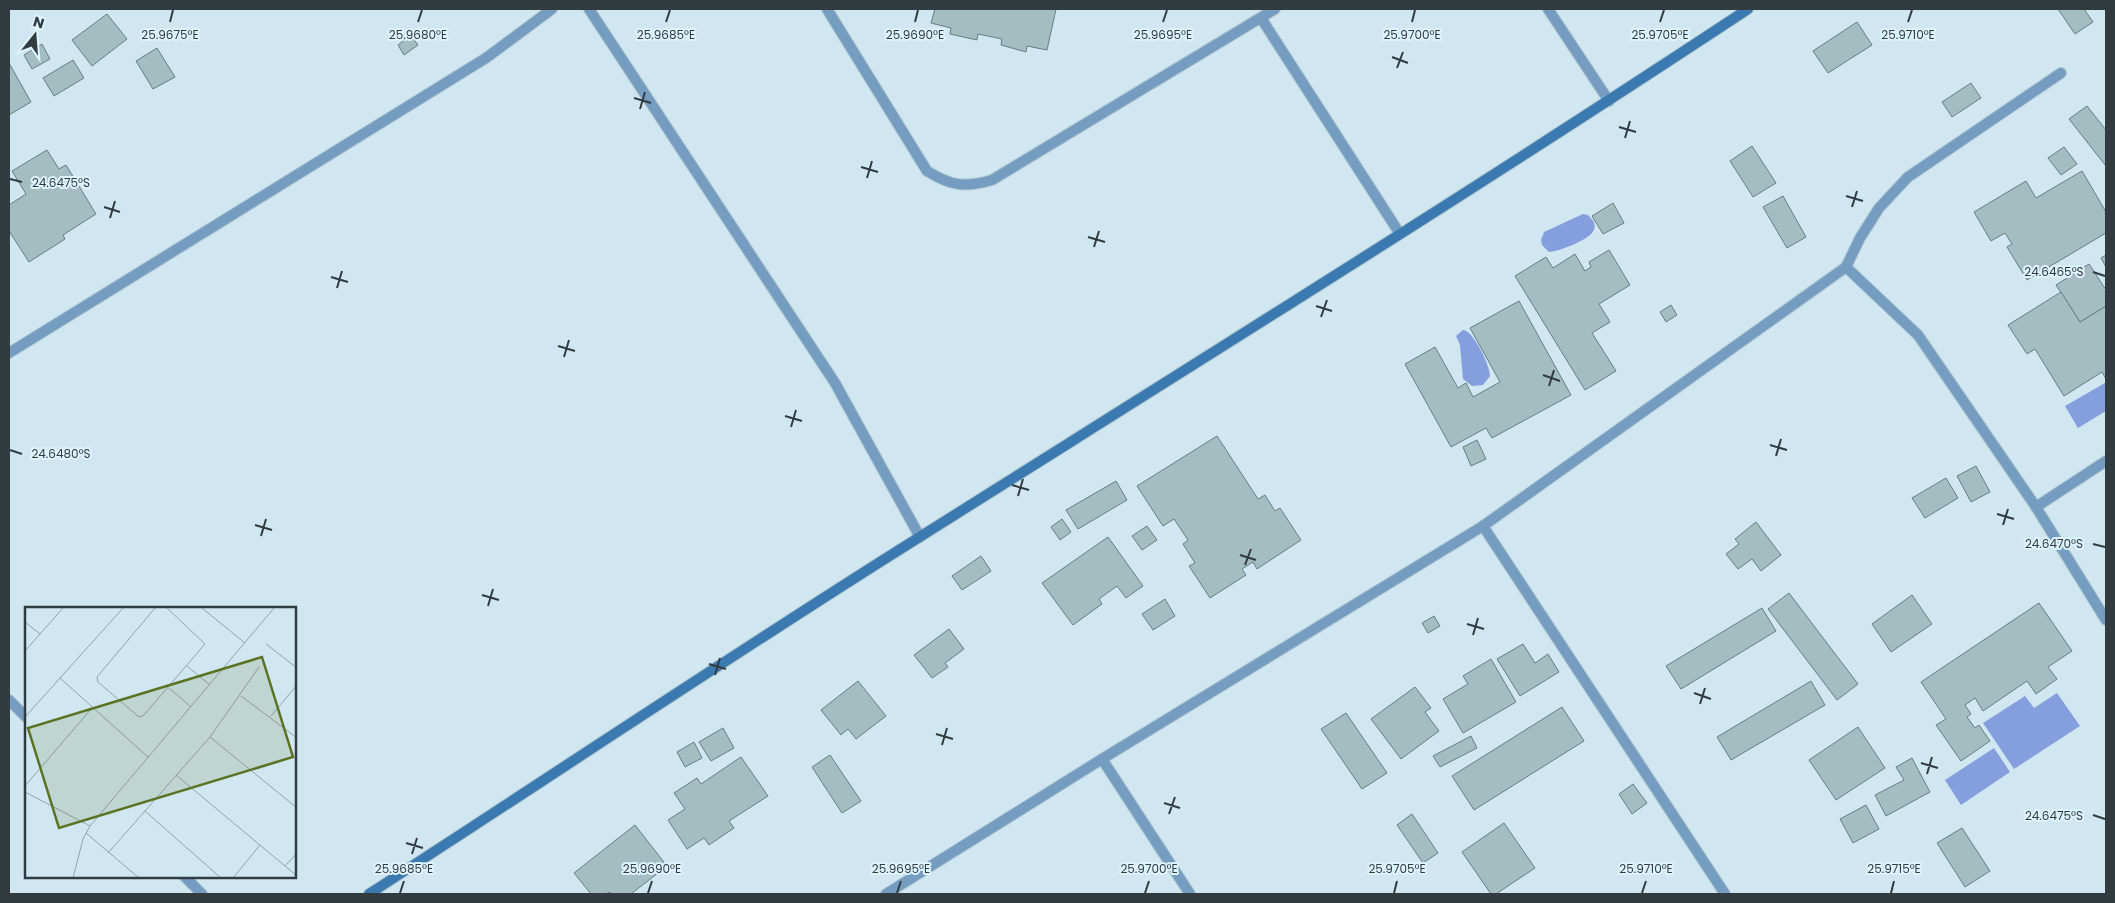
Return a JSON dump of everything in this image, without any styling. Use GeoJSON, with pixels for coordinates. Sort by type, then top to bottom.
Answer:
{"type":"FeatureCollection","features":[{"type":"Feature","properties":{"kind":"street"},"geometry":{"type":"LineString","coordinates":[[9,353],[486,58],[552,9]]}},
{"type":"Feature","properties":{"kind":"street"},"geometry":{"type":"LineString","coordinates":[[589,9],[835,383],[920,537]]}},
{"type":"Feature","properties":{"kind":"street"},"geometry":{"type":"LineString","coordinates":[[826,9],[927,171],[942,180],[960,185],[977,184],[992,180],[1275,9]]}},
{"type":"Feature","properties":{"kind":"street"},"geometry":{"type":"LineString","coordinates":[[1548,9],[1609,101]]}},
{"type":"Feature","properties":{"kind":"street"},"geometry":{"type":"LineString","coordinates":[[369,894],[920,537],[1609,101],[1748,9]]}},
{"type":"Feature","properties":{"kind":"street"},"geometry":{"type":"LineString","coordinates":[[1261,18],[1400,234]]}},
{"type":"Feature","properties":{"kind":"street"},"geometry":{"type":"LineString","coordinates":[[886,894],[1102,759],[1484,526],[1846,267],[1860,238],[1879,208],[1908,177],[2061,73]]}},
{"type":"Feature","properties":{"kind":"street"},"geometry":{"type":"LineString","coordinates":[[1846,267],[1918,335],[2036,507],[2106,620]]}},
{"type":"Feature","properties":{"kind":"street"},"geometry":{"type":"LineString","coordinates":[[2036,507],[2106,461]]}},
{"type":"Feature","properties":{"kind":"street"},"geometry":{"type":"LineString","coordinates":[[1484,526],[1725,894]]}},
{"type":"Feature","properties":{"kind":"street"},"geometry":{"type":"LineString","coordinates":[[9,700],[25,716]]}},
{"type":"Feature","properties":{"kind":"street"},"geometry":{"type":"LineString","coordinates":[[1102,759],[1190,894]]}},
{"type":"Feature","properties":{"kind":"street"},"geometry":{"type":"LineString","coordinates":[[186,878],[202,894]]}},
{"type":"Feature","properties":{"kind":"water"},"geometry":{"type":"Polygon","coordinates":[[[1583,214],[1588,215],[1594,222],[1594,229],[1589,236],[1572,245],[1549,252],[1542,245],[1541,240],[1544,232],[1583,214]]]}},
{"type":"Feature","properties":{"kind":"water"},"geometry":{"type":"Polygon","coordinates":[[[1463,330],[1476,342],[1487,364],[1490,376],[1483,385],[1472,386],[1463,379],[1460,345],[1456,336],[1463,330]]]}},
{"type":"Feature","properties":{"kind":"water"},"geometry":{"type":"Polygon","coordinates":[[[2105,383],[2106,411],[2078,428],[2065,406],[2105,383]]]}},
{"type":"Feature","properties":{"kind":"water"},"geometry":{"type":"Polygon","coordinates":[[[2057,693],[2080,726],[2014,769],[1983,723],[2025,696],[2034,708],[2057,693]]]}},
{"type":"Feature","properties":{"kind":"water"},"geometry":{"type":"Polygon","coordinates":[[[1994,748],[2010,772],[1961,805],[1945,780],[1994,748]]]}},
{"type":"Feature","properties":{"kind":"building"},"geometry":{"type":"Polygon","coordinates":[[[935,9],[1056,9],[1047,50],[1027,46],[1026,52],[1001,45],[1002,39],[978,34],[977,40],[950,34],[951,28],[931,23],[935,9]]]}},
{"type":"Feature","properties":{"kind":"building"},"geometry":{"type":"Polygon","coordinates":[[[2058,9],[2084,9],[2093,22],[2075,34],[2058,9]]]}},
{"type":"Feature","properties":{"kind":"building"},"geometry":{"type":"Polygon","coordinates":[[[107,14],[127,39],[92,66],[72,40],[107,14]]]}},
{"type":"Feature","properties":{"kind":"building"},"geometry":{"type":"Polygon","coordinates":[[[1857,22],[1872,45],[1828,73],[1813,51],[1857,22]]]}},
{"type":"Feature","properties":{"kind":"building"},"geometry":{"type":"Polygon","coordinates":[[[411,35],[418,45],[404,55],[398,45],[411,35]]]}},
{"type":"Feature","properties":{"kind":"building"},"geometry":{"type":"Polygon","coordinates":[[[42,44],[50,59],[32,69],[24,55],[42,44]]]}},
{"type":"Feature","properties":{"kind":"building"},"geometry":{"type":"Polygon","coordinates":[[[157,48],[175,77],[153,89],[136,61],[157,48]]]}},
{"type":"Feature","properties":{"kind":"building"},"geometry":{"type":"Polygon","coordinates":[[[73,60],[84,78],[54,96],[43,78],[73,60]]]}},
{"type":"Feature","properties":{"kind":"building"},"geometry":{"type":"Polygon","coordinates":[[[9,63],[31,102],[9,115],[9,63]]]}},
{"type":"Feature","properties":{"kind":"building"},"geometry":{"type":"Polygon","coordinates":[[[1971,83],[1981,98],[1952,117],[1942,102],[1971,83]]]}},
{"type":"Feature","properties":{"kind":"building"},"geometry":{"type":"Polygon","coordinates":[[[2087,106],[2106,130],[2106,166],[2069,119],[2087,106]]]}},
{"type":"Feature","properties":{"kind":"building"},"geometry":{"type":"Polygon","coordinates":[[[1752,146],[1776,183],[1753,197],[1730,161],[1752,146]]]}},
{"type":"Feature","properties":{"kind":"building"},"geometry":{"type":"Polygon","coordinates":[[[2064,147],[2077,164],[2061,175],[2048,158],[2064,147]]]}},
{"type":"Feature","properties":{"kind":"building"},"geometry":{"type":"Polygon","coordinates":[[[47,150],[59,169],[66,165],[96,214],[63,235],[65,239],[29,262],[9,231],[9,205],[26,194],[12,171],[47,150]]]}},
{"type":"Feature","properties":{"kind":"building"},"geometry":{"type":"Polygon","coordinates":[[[2082,171],[2106,212],[2106,233],[2027,280],[2007,247],[2012,244],[2005,233],[1991,241],[1974,212],[2026,181],[2036,198],[2082,171]]]}},
{"type":"Feature","properties":{"kind":"building"},"geometry":{"type":"Polygon","coordinates":[[[1783,196],[1806,237],[1787,248],[1763,207],[1783,196]]]}},
{"type":"Feature","properties":{"kind":"building"},"geometry":{"type":"Polygon","coordinates":[[[1613,203],[1624,223],[1603,234],[1592,216],[1613,203]]]}},
{"type":"Feature","properties":{"kind":"building"},"geometry":{"type":"Polygon","coordinates":[[[1609,250],[1630,285],[1599,304],[1610,322],[1592,333],[1616,371],[1585,390],[1515,276],[1546,257],[1553,268],[1575,254],[1585,271],[1591,267],[1589,262],[1609,250]]]}},
{"type":"Feature","properties":{"kind":"building"},"geometry":{"type":"Polygon","coordinates":[[[2106,255],[2106,267],[2101,258],[2106,255]]]}},
{"type":"Feature","properties":{"kind":"building"},"geometry":{"type":"Polygon","coordinates":[[[2089,264],[2106,290],[2106,306],[2080,322],[2056,285],[2089,264]]]}},
{"type":"Feature","properties":{"kind":"building"},"geometry":{"type":"Polygon","coordinates":[[[2061,292],[2080,322],[2106,306],[2106,379],[2102,372],[2064,396],[2035,349],[2027,354],[2008,325],[2061,292]]]}},
{"type":"Feature","properties":{"kind":"building"},"geometry":{"type":"Polygon","coordinates":[[[1519,301],[1571,395],[1492,438],[1486,428],[1451,447],[1405,364],[1435,347],[1458,388],[1466,383],[1473,397],[1500,382],[1470,328],[1519,301]]]}},
{"type":"Feature","properties":{"kind":"building"},"geometry":{"type":"Polygon","coordinates":[[[1671,305],[1677,315],[1666,322],[1660,312],[1671,305]]]}},
{"type":"Feature","properties":{"kind":"building"},"geometry":{"type":"Polygon","coordinates":[[[1217,436],[1258,499],[1265,495],[1275,511],[1280,508],[1301,540],[1257,569],[1253,562],[1242,569],[1246,575],[1210,598],[1189,566],[1195,563],[1183,544],[1188,540],[1174,519],[1163,526],[1137,486],[1217,436]]]}},
{"type":"Feature","properties":{"kind":"building"},"geometry":{"type":"Polygon","coordinates":[[[1477,440],[1486,459],[1471,466],[1463,447],[1477,440]]]}},
{"type":"Feature","properties":{"kind":"building"},"geometry":{"type":"Polygon","coordinates":[[[1976,466],[1990,492],[1971,502],[1957,476],[1976,466]]]}},
{"type":"Feature","properties":{"kind":"building"},"geometry":{"type":"Polygon","coordinates":[[[1946,478],[1958,498],[1925,518],[1912,498],[1946,478]]]}},
{"type":"Feature","properties":{"kind":"building"},"geometry":{"type":"Polygon","coordinates":[[[1116,481],[1127,500],[1078,529],[1066,510],[1116,481]]]}},
{"type":"Feature","properties":{"kind":"building"},"geometry":{"type":"Polygon","coordinates":[[[1062,519],[1071,532],[1060,540],[1051,527],[1062,519]]]}},
{"type":"Feature","properties":{"kind":"building"},"geometry":{"type":"Polygon","coordinates":[[[1756,522],[1781,555],[1761,571],[1752,559],[1738,569],[1726,554],[1739,544],[1735,539],[1756,522]]]}},
{"type":"Feature","properties":{"kind":"building"},"geometry":{"type":"Polygon","coordinates":[[[1147,526],[1157,540],[1142,550],[1132,536],[1147,526]]]}},
{"type":"Feature","properties":{"kind":"building"},"geometry":{"type":"Polygon","coordinates":[[[1108,537],[1143,586],[1126,598],[1117,586],[1099,599],[1102,604],[1073,625],[1042,583],[1108,537]]]}},
{"type":"Feature","properties":{"kind":"building"},"geometry":{"type":"Polygon","coordinates":[[[981,556],[991,571],[962,590],[952,576],[981,556]]]}},
{"type":"Feature","properties":{"kind":"building"},"geometry":{"type":"Polygon","coordinates":[[[1789,593],[1858,684],[1837,700],[1768,609],[1789,593]]]}},
{"type":"Feature","properties":{"kind":"building"},"geometry":{"type":"Polygon","coordinates":[[[1912,595],[1932,624],[1891,652],[1872,624],[1912,595]]]}},
{"type":"Feature","properties":{"kind":"building"},"geometry":{"type":"Polygon","coordinates":[[[1165,599],[1175,616],[1153,630],[1142,614],[1165,599]]]}},
{"type":"Feature","properties":{"kind":"building"},"geometry":{"type":"Polygon","coordinates":[[[2039,603],[2072,651],[2048,667],[2057,679],[2036,694],[2027,681],[1983,711],[1975,698],[1965,705],[1971,714],[1967,717],[1975,728],[1979,725],[1990,741],[1961,761],[1936,725],[1946,719],[1921,682],[2039,603]]]}},
{"type":"Feature","properties":{"kind":"building"},"geometry":{"type":"Polygon","coordinates":[[[1762,608],[1776,631],[1681,689],[1666,666],[1762,608]]]}},
{"type":"Feature","properties":{"kind":"building"},"geometry":{"type":"Polygon","coordinates":[[[1434,616],[1440,626],[1428,633],[1422,623],[1434,616]]]}},
{"type":"Feature","properties":{"kind":"building"},"geometry":{"type":"Polygon","coordinates":[[[949,629],[964,649],[945,663],[948,667],[932,678],[914,655],[949,629]]]}},
{"type":"Feature","properties":{"kind":"building"},"geometry":{"type":"Polygon","coordinates":[[[1523,644],[1535,663],[1548,654],[1559,672],[1520,696],[1497,659],[1523,644]]]}},
{"type":"Feature","properties":{"kind":"building"},"geometry":{"type":"Polygon","coordinates":[[[1491,659],[1516,702],[1463,733],[1443,699],[1468,684],[1463,676],[1491,659]]]}},
{"type":"Feature","properties":{"kind":"building"},"geometry":{"type":"Polygon","coordinates":[[[858,681],[886,716],[856,739],[848,729],[841,735],[821,710],[858,681]]]}},
{"type":"Feature","properties":{"kind":"building"},"geometry":{"type":"Polygon","coordinates":[[[1811,681],[1825,705],[1731,760],[1717,737],[1811,681]]]}},
{"type":"Feature","properties":{"kind":"building"},"geometry":{"type":"Polygon","coordinates":[[[1415,687],[1431,708],[1425,712],[1439,731],[1401,759],[1371,719],[1415,687]]]}},
{"type":"Feature","properties":{"kind":"building"},"geometry":{"type":"Polygon","coordinates":[[[1562,707],[1584,741],[1474,810],[1452,776],[1562,707]]]}},
{"type":"Feature","properties":{"kind":"building"},"geometry":{"type":"Polygon","coordinates":[[[1346,713],[1387,773],[1362,789],[1321,729],[1346,713]]]}},
{"type":"Feature","properties":{"kind":"building"},"geometry":{"type":"Polygon","coordinates":[[[1858,727],[1885,768],[1836,800],[1809,760],[1858,727]]]}},
{"type":"Feature","properties":{"kind":"building"},"geometry":{"type":"Polygon","coordinates":[[[723,728],[734,748],[711,761],[699,742],[723,728]]]}},
{"type":"Feature","properties":{"kind":"building"},"geometry":{"type":"Polygon","coordinates":[[[1471,736],[1477,748],[1440,767],[1433,756],[1471,736]]]}},
{"type":"Feature","properties":{"kind":"building"},"geometry":{"type":"Polygon","coordinates":[[[694,742],[702,758],[685,767],[677,752],[694,742]]]}},
{"type":"Feature","properties":{"kind":"building"},"geometry":{"type":"Polygon","coordinates":[[[830,755],[861,801],[842,813],[812,767],[830,755]]]}},
{"type":"Feature","properties":{"kind":"building"},"geometry":{"type":"Polygon","coordinates":[[[741,757],[768,796],[729,821],[734,828],[709,845],[704,838],[687,849],[668,820],[685,809],[674,793],[697,778],[701,784],[741,757]]]}},
{"type":"Feature","properties":{"kind":"building"},"geometry":{"type":"Polygon","coordinates":[[[1912,758],[1930,792],[1886,816],[1875,795],[1904,780],[1896,767],[1912,758]]]}},
{"type":"Feature","properties":{"kind":"building"},"geometry":{"type":"Polygon","coordinates":[[[1633,784],[1647,803],[1632,814],[1619,794],[1633,784]]]}},
{"type":"Feature","properties":{"kind":"building"},"geometry":{"type":"Polygon","coordinates":[[[1866,805],[1879,829],[1853,843],[1840,819],[1866,805]]]}},
{"type":"Feature","properties":{"kind":"building"},"geometry":{"type":"Polygon","coordinates":[[[1412,814],[1438,853],[1423,863],[1397,825],[1412,814]]]}},
{"type":"Feature","properties":{"kind":"building"},"geometry":{"type":"Polygon","coordinates":[[[1504,823],[1535,868],[1496,894],[1491,894],[1462,852],[1504,823]]]}},
{"type":"Feature","properties":{"kind":"building"},"geometry":{"type":"Polygon","coordinates":[[[635,825],[667,866],[631,894],[611,894],[610,892],[606,894],[591,894],[574,873],[635,825]]]}},
{"type":"Feature","properties":{"kind":"building"},"geometry":{"type":"Polygon","coordinates":[[[1962,828],[1990,871],[1965,887],[1937,843],[1962,828]]]}}]}
